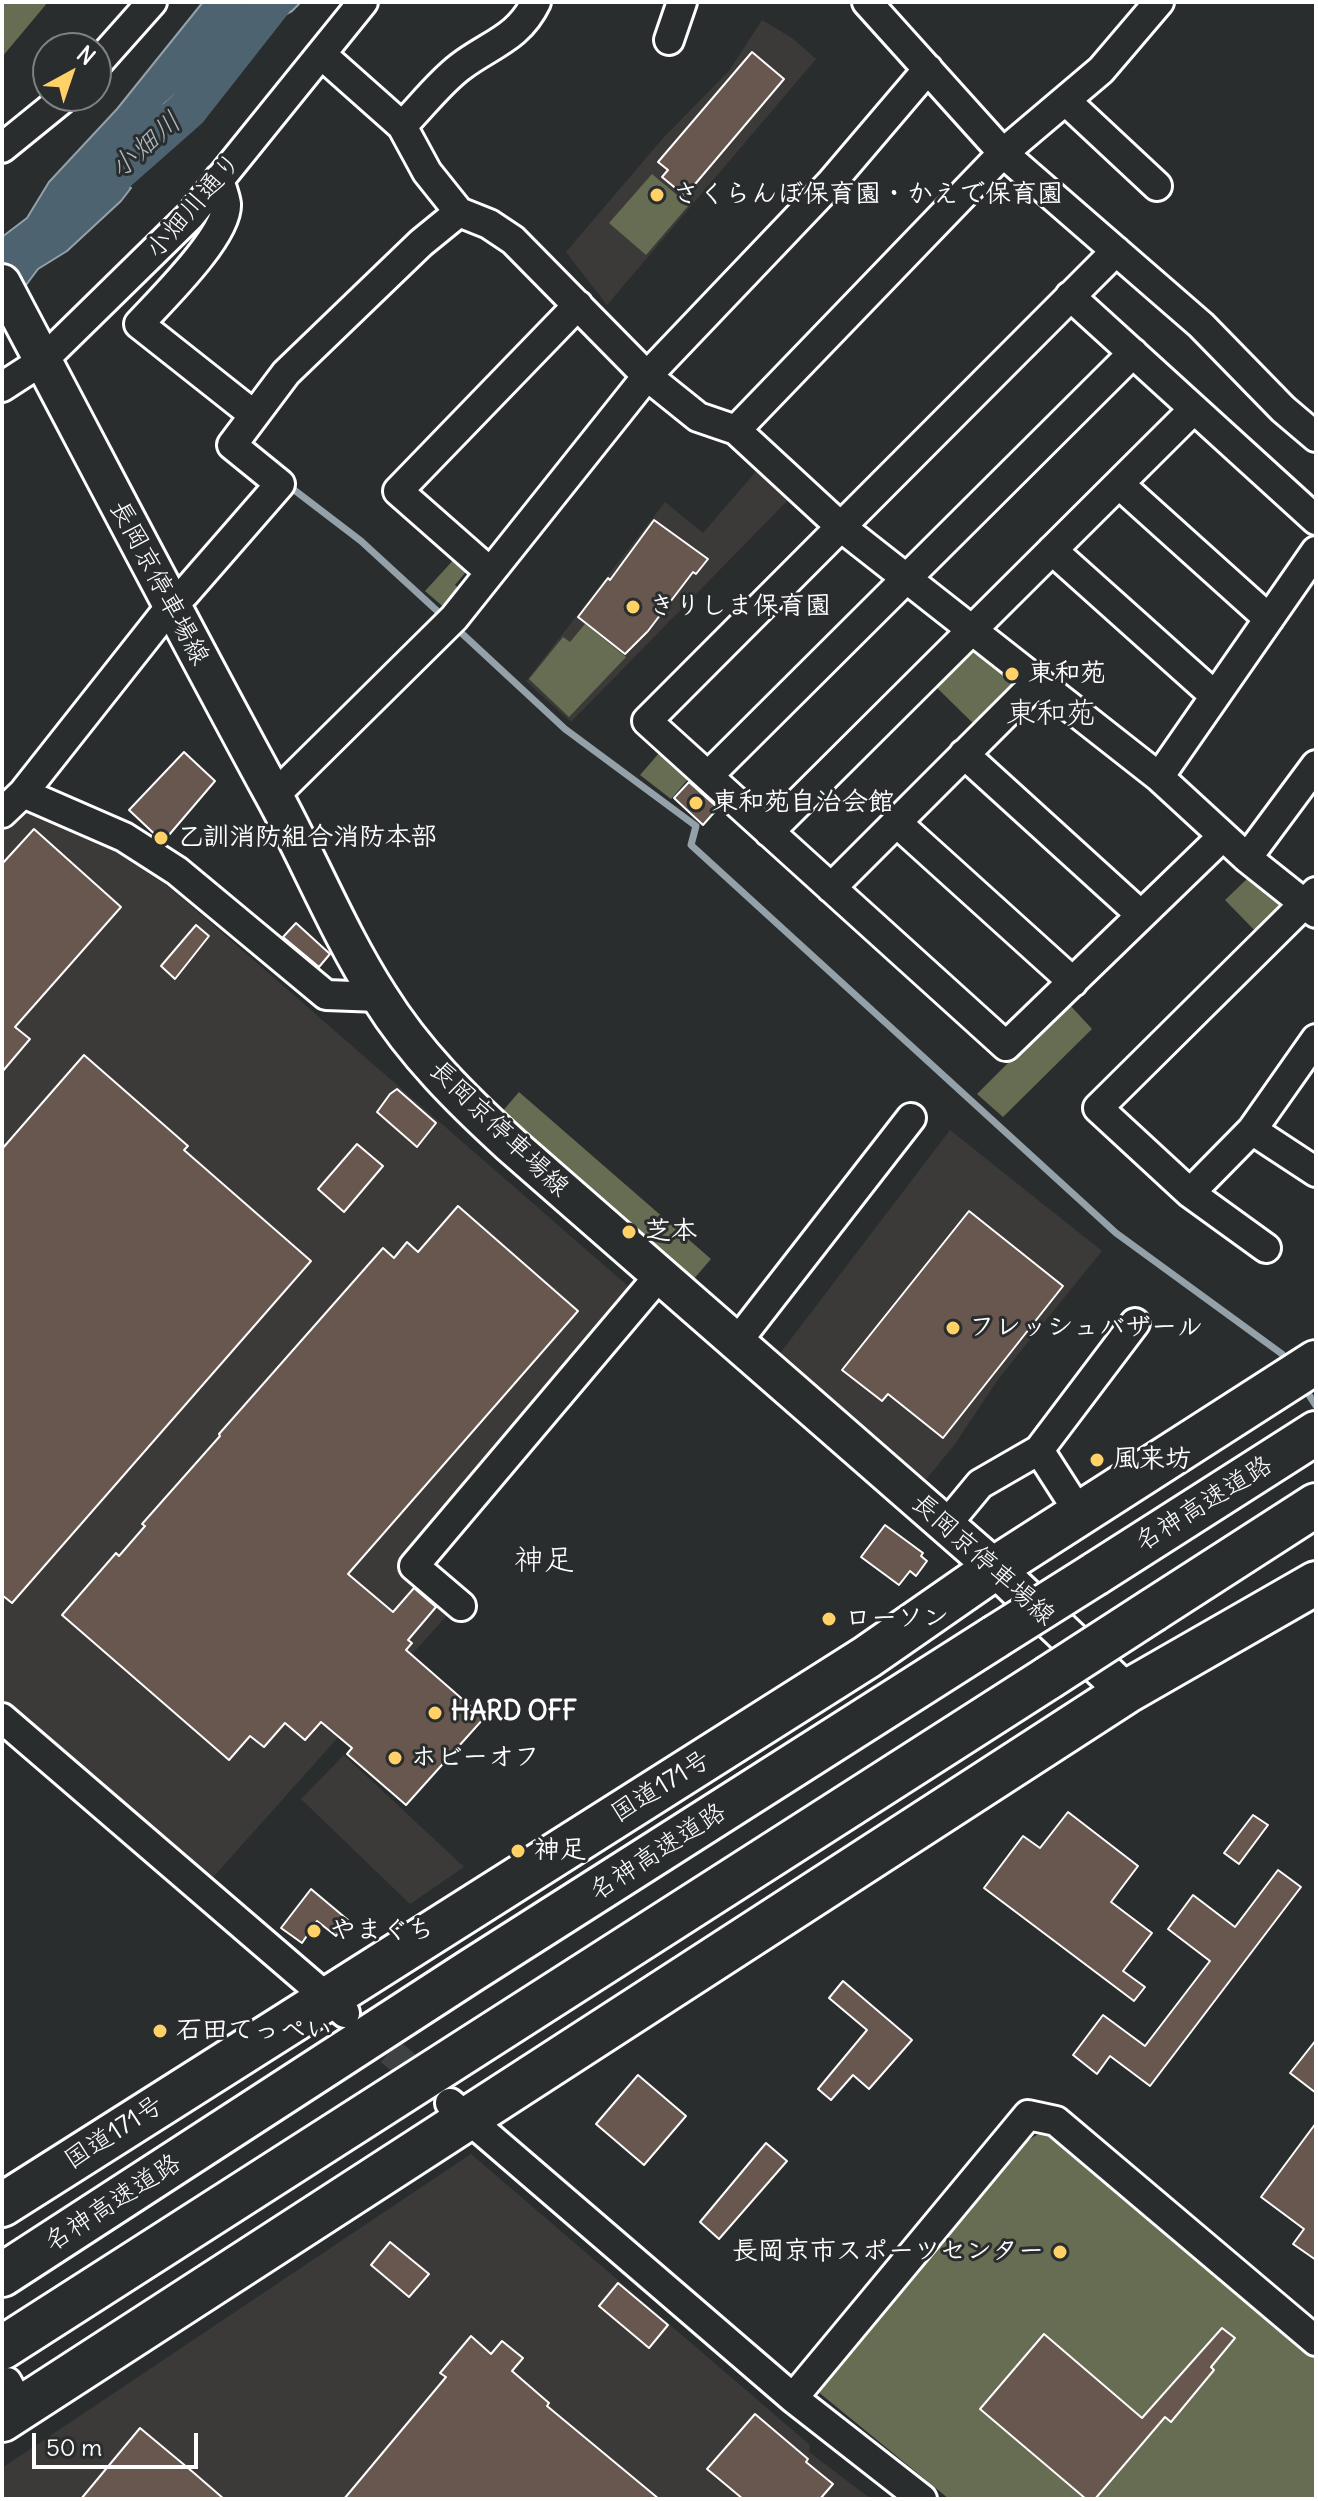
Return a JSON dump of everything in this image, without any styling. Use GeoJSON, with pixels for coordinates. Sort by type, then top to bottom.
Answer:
{"type":"FeatureCollection","features":[{"type":"Feature","properties":{"kind":"highway","name":"国道171号"},"geometry":{"type":"LineString","coordinates":[[2,2205],[336,2006],[867,1657],[995,1568],[1307,1370]]}},
{"type":"Feature","properties":{"kind":"highway","name":"名神高速道路"},"geometry":{"type":"LineString","coordinates":[[2,2275],[459,1979],[1316,1433]]}},
{"type":"Feature","properties":{"kind":"highway"},"geometry":{"type":"LineString","coordinates":[[8,2389],[1048,1678],[1316,1505]]}},
{"type":"Feature","properties":{"kind":"highway"},"geometry":{"type":"LineString","coordinates":[[8,2389],[717,1955],[1126,1692],[1316,1583]]}},
{"type":"Feature","properties":{"kind":"main road","name":"長岡京停車場線"},"geometry":{"type":"LineString","coordinates":[[2,283],[170,607],[379,997],[430,1065],[461,1099],[995,1568],[1126,1692]]}},
{"type":"Feature","properties":{"kind":"street"},"geometry":{"type":"LineString","coordinates":[[112,47],[152,2]]}},
{"type":"Feature","properties":{"kind":"street","name":"小畑川通り"},"geometry":{"type":"LineString","coordinates":[[2,387],[190,216],[363,2]]}},
{"type":"Feature","properties":{"kind":"street"},"geometry":{"type":"LineString","coordinates":[[402,126],[461,67],[499,43],[527,19],[536,2]]}},
{"type":"Feature","properties":{"kind":"street"},"geometry":{"type":"LineString","coordinates":[[669,40],[682,2]]}},
{"type":"Feature","properties":{"kind":"street"},"geometry":{"type":"LineString","coordinates":[[867,2],[1003,153],[1201,325],[1283,409],[1316,437]]}},
{"type":"Feature","properties":{"kind":"street"},"geometry":{"type":"LineString","coordinates":[[736,430],[1003,153],[1101,70],[1159,2]]}},
{"type":"Feature","properties":{"kind":"street"},"geometry":{"type":"LineString","coordinates":[[321,54],[402,126],[427,172],[459,212],[489,224],[513,240],[647,376],[698,417],[736,430],[841,527],[1159,777],[1247,858],[1313,904],[1098,1108],[1190,1193],[1266,1248]]}},
{"type":"Feature","properties":{"kind":"street"},"geometry":{"type":"LineString","coordinates":[[274,796],[450,623],[647,376],[830,184],[928,69]]}},
{"type":"Feature","properties":{"kind":"street"},"geometry":{"type":"LineString","coordinates":[[1066,101],[1157,186]]}},
{"type":"Feature","properties":{"kind":"street"},"geometry":{"type":"LineString","coordinates":[[2,148],[46,112]]}},
{"type":"Feature","properties":{"kind":"street"},"geometry":{"type":"LineString","coordinates":[[219,179],[226,205],[221,224],[209,245],[139,324],[254,415]]}},
{"type":"Feature","properties":{"kind":"street"},"geometry":{"type":"LineString","coordinates":[[2,813],[23,793],[170,607],[280,484],[232,445],[254,415],[286,373],[421,243],[459,212]]}},
{"type":"Feature","properties":{"kind":"street"},"geometry":{"type":"LineString","coordinates":[[1116,251],[647,721],[1006,1046],[1223,836]]}},
{"type":"Feature","properties":{"kind":"street"},"geometry":{"type":"LineString","coordinates":[[1070,296],[1316,520]]}},
{"type":"Feature","properties":{"kind":"street"},"geometry":{"type":"LineString","coordinates":[[490,572],[398,491],[578,305]]}},
{"type":"Feature","properties":{"kind":"street"},"geometry":{"type":"LineString","coordinates":[[708,776],[1133,353]]}},
{"type":"Feature","properties":{"kind":"street"},"geometry":{"type":"LineString","coordinates":[[769,832],[1194,409]]}},
{"type":"Feature","properties":{"kind":"street"},"geometry":{"type":"LineString","coordinates":[[1119,484],[1269,619]]}},
{"type":"Feature","properties":{"kind":"street"},"geometry":{"type":"LineString","coordinates":[[1052,550],[1215,696]]}},
{"type":"Feature","properties":{"kind":"street"},"geometry":{"type":"LineString","coordinates":[[1159,777],[1316,551]]}},
{"type":"Feature","properties":{"kind":"street"},"geometry":{"type":"LineString","coordinates":[[831,888],[1037,682]]}},
{"type":"Feature","properties":{"kind":"street"},"geometry":{"type":"LineString","coordinates":[[964,754],[1141,915]]}},
{"type":"Feature","properties":{"kind":"street"},"geometry":{"type":"LineString","coordinates":[[1247,858],[1316,765]]}},
{"type":"Feature","properties":{"kind":"street"},"geometry":{"type":"LineString","coordinates":[[23,793],[124,837],[177,871],[326,995],[379,997]]}},
{"type":"Feature","properties":{"kind":"street"},"geometry":{"type":"LineString","coordinates":[[896,822],[1073,982]]}},
{"type":"Feature","properties":{"kind":"street"},"geometry":{"type":"LineString","coordinates":[[1190,1193],[1252,1130],[1315,1041]]}},
{"type":"Feature","properties":{"kind":"street"},"geometry":{"type":"LineString","coordinates":[[736,1343],[911,1118]]}},
{"type":"Feature","properties":{"kind":"street"},"geometry":{"type":"LineString","coordinates":[[1252,1130],[1316,1172]]}},
{"type":"Feature","properties":{"kind":"street"},"geometry":{"type":"LineString","coordinates":[[461,1606],[414,1566],[659,1276]]}},
{"type":"Feature","properties":{"kind":"street"},"geometry":{"type":"LineString","coordinates":[[946,1525],[980,1484],[1039,1450],[1135,1323]]}},
{"type":"Feature","properties":{"kind":"street"},"geometry":{"type":"LineString","coordinates":[[1039,1450],[1080,1514]]}},
{"type":"Feature","properties":{"kind":"street"},"geometry":{"type":"LineString","coordinates":[[2,1718],[336,2006]]}},
{"type":"Feature","properties":{"kind":"street"},"geometry":{"type":"LineString","coordinates":[[459,2111],[793,2398],[922,2499]]}},
{"type":"Feature","properties":{"kind":"street"},"geometry":{"type":"LineString","coordinates":[[793,2398],[1028,2115],[1056,2121],[1316,2341]]}},
{"type":"Feature","properties":{"kind":"shaded area","name":"さくらんぼ保育園・かえで保育園"},"geometry":{"type":"Polygon","coordinates":[[[762,20],[792,38],[816,59],[607,305],[566,252],[664,137],[729,71],[762,20]]]}},
{"type":"Feature","properties":{"kind":"shaded area","name":"きりしま保育園"},"geometry":{"type":"Polygon","coordinates":[[[759,468],[790,498],[571,722],[526,681],[665,502],[703,533],[759,468]]]}},
{"type":"Feature","properties":{"kind":"shaded area"},"geometry":{"type":"Polygon","coordinates":[[[33,809],[132,858],[173,890],[636,1293],[409,1564],[449,1613],[207,1884],[2,1706],[2,827],[19,812],[33,809]]]}},
{"type":"Feature","properties":{"kind":"shaded area"},"geometry":{"type":"Polygon","coordinates":[[[950,1130],[1102,1251],[999,1378],[955,1444],[924,1482],[778,1356],[950,1130]]]}},
{"type":"Feature","properties":{"kind":"shaded area"},"geometry":{"type":"Polygon","coordinates":[[[344,1755],[464,1867],[410,1904],[301,1799],[344,1755]]]}},
{"type":"Feature","properties":{"kind":"shaded area"},"geometry":{"type":"Polygon","coordinates":[[[471,2154],[810,2445],[809,2452],[871,2499],[2,2499],[2,2468],[471,2154]]]}},
{"type":"Feature","properties":{"kind":"green space"},"geometry":{"type":"Polygon","coordinates":[[[2,2],[48,2],[2,57],[2,2]]]}},
{"type":"Feature","properties":{"kind":"green space"},"geometry":{"type":"Polygon","coordinates":[[[652,174],[689,205],[646,255],[609,223],[652,174]]]}},
{"type":"Feature","properties":{"kind":"green space"},"geometry":{"type":"Polygon","coordinates":[[[457,556],[470,567],[455,585],[463,593],[447,610],[425,591],[457,556]]]}},
{"type":"Feature","properties":{"kind":"green space"},"geometry":{"type":"Polygon","coordinates":[[[585,624],[626,657],[569,717],[529,679],[563,637],[570,642],[585,624]]]}},
{"type":"Feature","properties":{"kind":"green space"},"geometry":{"type":"Polygon","coordinates":[[[978,648],[1019,681],[981,731],[933,684],[967,649],[978,648]]]}},
{"type":"Feature","properties":{"kind":"green space"},"geometry":{"type":"Polygon","coordinates":[[[660,752],[689,778],[671,799],[640,775],[660,752]]]}},
{"type":"Feature","properties":{"kind":"green space"},"geometry":{"type":"Polygon","coordinates":[[[1247,879],[1288,903],[1262,938],[1225,900],[1247,879]]]}},
{"type":"Feature","properties":{"kind":"green space"},"geometry":{"type":"Polygon","coordinates":[[[1068,1003],[1092,1029],[1003,1117],[977,1094],[1068,1003]]]}},
{"type":"Feature","properties":{"kind":"green space"},"geometry":{"type":"Polygon","coordinates":[[[519,1092],[711,1259],[692,1281],[501,1113],[519,1092]]]}},
{"type":"Feature","properties":{"kind":"green space","name":"長岡京市スポーツセンター"},"geometry":{"type":"Polygon","coordinates":[[[1048,2128],[1316,2357],[1316,2499],[949,2499],[811,2386],[1016,2148],[1048,2128]]]}},
{"type":"Feature","properties":{"kind":"water"},"geometry":{"type":"Polygon","coordinates":[[[203,2],[301,2],[292,11],[228,46],[164,104],[121,183],[131,188],[67,251],[38,269],[2,317],[2,237],[27,218],[49,182],[117,109],[203,2]]]}},
{"type":"Feature","properties":{"kind":"building"},"geometry":{"type":"Polygon","coordinates":[[[752,52],[784,79],[685,196],[662,177],[668,170],[658,162],[752,52]]]}},
{"type":"Feature","properties":{"kind":"building"},"geometry":{"type":"Polygon","coordinates":[[[654,520],[708,559],[696,574],[693,572],[648,631],[625,654],[578,617],[654,520]]]}},
{"type":"Feature","properties":{"kind":"building"},"geometry":{"type":"Polygon","coordinates":[[[184,752],[215,781],[163,842],[129,810],[184,752]]]}},
{"type":"Feature","properties":{"kind":"building","name":"東和苑自治会館"},"geometry":{"type":"Polygon","coordinates":[[[689,782],[718,808],[703,825],[674,798],[689,782]]]}},
{"type":"Feature","properties":{"kind":"building"},"geometry":{"type":"Polygon","coordinates":[[[34,829],[121,907],[15,1027],[30,1039],[2,1072],[2,864],[34,829]]]}},
{"type":"Feature","properties":{"kind":"building"},"geometry":{"type":"Polygon","coordinates":[[[296,923],[330,954],[319,967],[283,937],[296,923]]]}},
{"type":"Feature","properties":{"kind":"building"},"geometry":{"type":"Polygon","coordinates":[[[196,925],[209,936],[175,979],[161,966],[196,925]]]}},
{"type":"Feature","properties":{"kind":"building"},"geometry":{"type":"Polygon","coordinates":[[[84,1055],[188,1146],[184,1150],[311,1261],[12,1603],[2,1595],[2,1149],[84,1055]]]}},
{"type":"Feature","properties":{"kind":"building"},"geometry":{"type":"Polygon","coordinates":[[[397,1089],[436,1123],[417,1147],[377,1112],[397,1089]]]}},
{"type":"Feature","properties":{"kind":"building"},"geometry":{"type":"Polygon","coordinates":[[[357,1144],[383,1166],[344,1212],[318,1189],[357,1144]]]}},
{"type":"Feature","properties":{"kind":"building"},"geometry":{"type":"Polygon","coordinates":[[[458,1206],[578,1311],[348,1574],[393,1612],[414,1588],[436,1607],[408,1640],[412,1643],[406,1650],[484,1718],[406,1805],[347,1754],[352,1748],[321,1722],[305,1740],[285,1723],[264,1747],[250,1736],[229,1760],[62,1615],[116,1553],[119,1556],[145,1526],[142,1524],[219,1434],[383,1248],[394,1258],[407,1242],[418,1252],[458,1206]]]}},
{"type":"Feature","properties":{"kind":"building","name":"フレッシュバザール"},"geometry":{"type":"Polygon","coordinates":[[[969,1211],[1063,1286],[943,1438],[888,1394],[882,1401],[842,1370],[969,1211]]]}},
{"type":"Feature","properties":{"kind":"building"},"geometry":{"type":"Polygon","coordinates":[[[885,1525],[923,1553],[921,1556],[927,1561],[916,1576],[910,1571],[899,1585],[861,1557],[885,1525]]]}},
{"type":"Feature","properties":{"kind":"building"},"geometry":{"type":"Polygon","coordinates":[[[1068,1812],[1138,1866],[1111,1902],[1152,1933],[1123,1971],[1145,1987],[1134,2001],[984,1888],[1023,1836],[1040,1848],[1068,1812]]]}},
{"type":"Feature","properties":{"kind":"building"},"geometry":{"type":"Polygon","coordinates":[[[1253,1815],[1268,1825],[1239,1864],[1224,1853],[1253,1815]]]}},
{"type":"Feature","properties":{"kind":"building"},"geometry":{"type":"Polygon","coordinates":[[[1278,1870],[1301,1887],[1150,2086],[1110,2056],[1097,2074],[1073,2055],[1103,2015],[1145,2046],[1210,1961],[1168,1929],[1193,1895],[1235,1927],[1278,1870]]]}},
{"type":"Feature","properties":{"kind":"building"},"geometry":{"type":"Polygon","coordinates":[[[311,1889],[348,1920],[336,1936],[317,1921],[302,1943],[281,1928],[311,1889]]]}},
{"type":"Feature","properties":{"kind":"building"},"geometry":{"type":"Polygon","coordinates":[[[843,1981],[912,2040],[869,2089],[853,2075],[831,2100],[818,2089],[867,2030],[829,1998],[843,1981]]]}},
{"type":"Feature","properties":{"kind":"building"},"geometry":{"type":"Polygon","coordinates":[[[1316,2040],[1316,2093],[1290,2073],[1316,2040]]]}},
{"type":"Feature","properties":{"kind":"building"},"geometry":{"type":"Polygon","coordinates":[[[638,2075],[686,2116],[644,2165],[596,2124],[638,2075]]]}},
{"type":"Feature","properties":{"kind":"building"},"geometry":{"type":"Polygon","coordinates":[[[1316,2123],[1316,2260],[1293,2244],[1304,2229],[1261,2197],[1316,2123]]]}},
{"type":"Feature","properties":{"kind":"building"},"geometry":{"type":"Polygon","coordinates":[[[766,2143],[787,2161],[719,2239],[700,2222],[766,2143]]]}},
{"type":"Feature","properties":{"kind":"building"},"geometry":{"type":"Polygon","coordinates":[[[390,2242],[429,2274],[409,2297],[371,2265],[390,2242]]]}},
{"type":"Feature","properties":{"kind":"building"},"geometry":{"type":"Polygon","coordinates":[[[618,2283],[668,2325],[649,2348],[599,2306],[618,2283]]]}},
{"type":"Feature","properties":{"kind":"building"},"geometry":{"type":"Polygon","coordinates":[[[1222,2328],[1235,2338],[1211,2367],[1214,2370],[1171,2422],[1165,2417],[1095,2499],[1086,2499],[980,2409],[1044,2334],[1142,2418],[1222,2328]]]}},
{"type":"Feature","properties":{"kind":"building"},"geometry":{"type":"Polygon","coordinates":[[[471,2336],[491,2354],[502,2341],[523,2358],[512,2371],[549,2403],[547,2406],[659,2499],[344,2499],[446,2377],[440,2373],[471,2336]]]}},
{"type":"Feature","properties":{"kind":"building"},"geometry":{"type":"Polygon","coordinates":[[[755,2414],[833,2484],[820,2499],[743,2499],[707,2469],[755,2414]]]}},
{"type":"Feature","properties":{"kind":"building"},"geometry":{"type":"Polygon","coordinates":[[[140,2428],[194,2473],[224,2499],[81,2499],[140,2428]]]}},
{"type":"Feature","properties":{"kind":"waterway","name":"小畑川"},"geometry":{"type":"LineString","coordinates":[[95,191],[188,109],[272,2]]}},
{"type":"Feature","properties":{"kind":"waterway"},"geometry":{"type":"LineString","coordinates":[[289,486],[361,541],[446,619]]}},
{"type":"Feature","properties":{"kind":"waterway"},"geometry":{"type":"LineString","coordinates":[[455,627],[565,729],[696,826],[691,845],[1116,1233],[1282,1354],[1288,1363]]}},
{"type":"Feature","properties":{"kind":"waterway"},"geometry":{"type":"LineString","coordinates":[[1304,1387],[1316,1406]]}},
{"type":"Feature","properties":{"kind":"tunnel"},"geometry":{"type":"LineString","coordinates":[[358,2024],[433,2088]]}},
{"type":"Feature","properties":{"kind":"place","name":"さくらんぼ保育園・かえで保育園"},"geometry":{"type":"Point","coordinates":[657,195]}},
{"type":"Feature","properties":{"kind":"place","name":"きりしま保育園"},"geometry":{"type":"Point","coordinates":[633,607]}},
{"type":"Feature","properties":{"kind":"place","name":"東和苑"},"geometry":{"type":"Point","coordinates":[1012,674]}},
{"type":"Feature","properties":{"kind":"place","name":"東和苑自治会館"},"geometry":{"type":"Point","coordinates":[696,803]}},
{"type":"Feature","properties":{"kind":"place","name":"乙訓消防組合消防本部"},"geometry":{"type":"Point","coordinates":[161,838]}},
{"type":"Feature","properties":{"kind":"place","name":"芝本"},"geometry":{"type":"Point","coordinates":[629,1232]}},
{"type":"Feature","properties":{"kind":"place","name":"フレッシュバザール"},"geometry":{"type":"Point","coordinates":[953,1328]}},
{"type":"Feature","properties":{"kind":"place","name":"風来坊"},"geometry":{"type":"Point","coordinates":[1097,1460]}},
{"type":"Feature","properties":{"kind":"place","name":"ローソン"},"geometry":{"type":"Point","coordinates":[829,1619]}},
{"type":"Feature","properties":{"kind":"place","name":"HARD OFF"},"geometry":{"type":"Point","coordinates":[435,1713]}},
{"type":"Feature","properties":{"kind":"place","name":"ホビーオフ"},"geometry":{"type":"Point","coordinates":[395,1758]}},
{"type":"Feature","properties":{"kind":"place","name":"神足"},"geometry":{"type":"Point","coordinates":[518,1851]}},
{"type":"Feature","properties":{"kind":"place","name":"やまぐち"},"geometry":{"type":"Point","coordinates":[314,1931]}},
{"type":"Feature","properties":{"kind":"place","name":"石田てっぺい"},"geometry":{"type":"Point","coordinates":[160,2031]}},
{"type":"Feature","properties":{"kind":"place","name":"長岡京市スポーツセンター"},"geometry":{"type":"Point","coordinates":[1060,2252]}},
{"type":"Feature","properties":{"kind":"district","name":"東和苑"},"geometry":{"type":"Point","coordinates":[1051,714]}},
{"type":"Feature","properties":{"kind":"district","name":"神足"},"geometry":{"type":"Point","coordinates":[544,1561]}}]}
